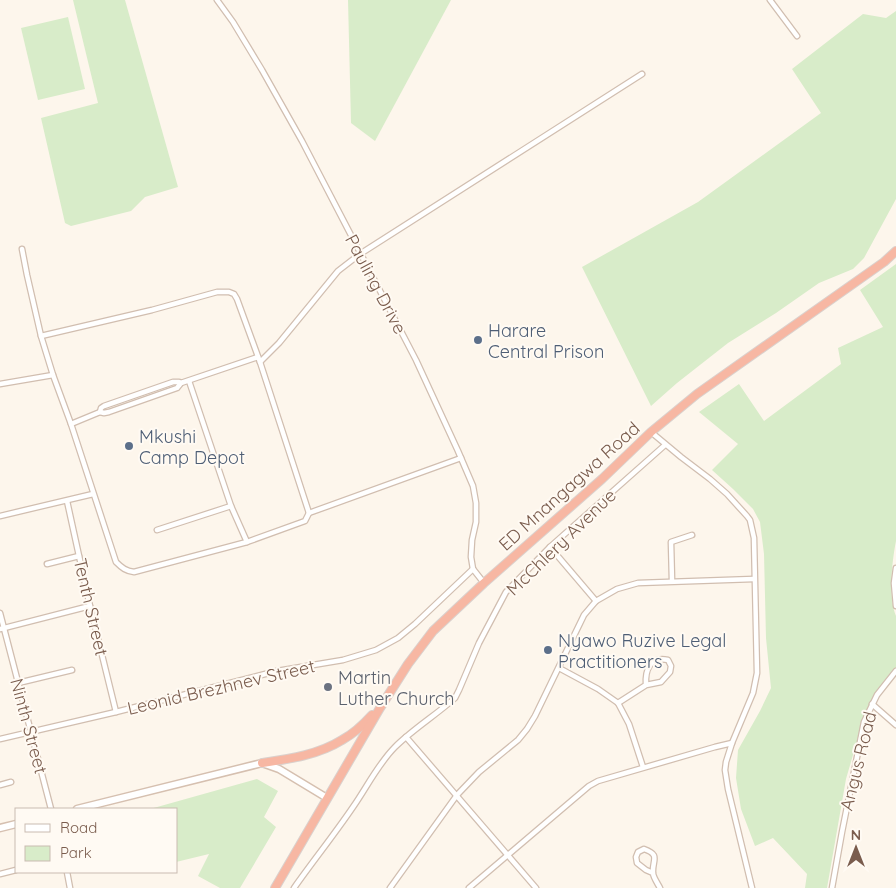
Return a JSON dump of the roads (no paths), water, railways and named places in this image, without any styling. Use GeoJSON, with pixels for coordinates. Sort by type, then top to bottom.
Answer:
{"type":"FeatureCollection","features":[{"type":"Feature","properties":{"kind":"highway","name":"ED Mnangagwa Road"},"geometry":{"type":"LineString","coordinates":[[275,888],[380,708],[408,664],[433,630],[602,479],[651,432],[697,394],[884,262],[895,252]]}},
{"type":"Feature","properties":{"kind":"highway"},"geometry":{"type":"LineString","coordinates":[[262,763],[291,758],[327,748],[356,730],[380,708]]}},
{"type":"Feature","properties":{"kind":"main road"},"geometry":{"type":"LineString","coordinates":[[81,808],[262,763],[279,769],[327,798]]}},
{"type":"Feature","properties":{"kind":"main road"},"geometry":{"type":"LineString","coordinates":[[0,828],[15,824]]}},
{"type":"Feature","properties":{"kind":"street","name":"Pauling Drive"},"geometry":{"type":"LineString","coordinates":[[218,0],[271,85],[302,141],[416,360],[473,486],[476,503],[476,522],[471,558],[473,569]]}},
{"type":"Feature","properties":{"kind":"street"},"geometry":{"type":"LineString","coordinates":[[770,0],[797,36]]}},
{"type":"Feature","properties":{"kind":"street"},"geometry":{"type":"LineString","coordinates":[[100,412],[104,406],[173,382],[189,381],[259,359],[279,343],[338,271],[360,254],[642,74]]}},
{"type":"Feature","properties":{"kind":"street"},"geometry":{"type":"LineString","coordinates":[[22,249],[41,336],[53,375],[116,562],[122,569],[134,572],[247,542],[305,521],[309,512],[259,359],[234,294],[217,292],[152,310],[41,336]]}},
{"type":"Feature","properties":{"kind":"street"},"geometry":{"type":"LineString","coordinates":[[0,384],[53,375]]}},
{"type":"Feature","properties":{"kind":"street"},"geometry":{"type":"LineString","coordinates":[[189,381],[231,506],[247,542]]}},
{"type":"Feature","properties":{"kind":"street"},"geometry":{"type":"LineString","coordinates":[[71,424],[100,412],[109,412],[178,388],[181,383]]}},
{"type":"Feature","properties":{"kind":"street"},"geometry":{"type":"LineString","coordinates":[[128,397],[131,404]]}},
{"type":"Feature","properties":{"kind":"street"},"geometry":{"type":"LineString","coordinates":[[651,432],[710,479],[748,516],[754,538],[758,664],[756,682],[745,716],[732,743],[726,762],[726,780],[752,888]]}},
{"type":"Feature","properties":{"kind":"street","name":"McChlery Avenue"},"geometry":{"type":"LineString","coordinates":[[294,888],[352,808],[380,765],[394,748],[455,698],[479,643],[506,592],[550,547],[665,445]]}},
{"type":"Feature","properties":{"kind":"street"},"geometry":{"type":"LineString","coordinates":[[309,512],[460,458]]}},
{"type":"Feature","properties":{"kind":"street"},"geometry":{"type":"LineString","coordinates":[[0,516],[67,502],[93,494]]}},
{"type":"Feature","properties":{"kind":"street","name":"Tenth Street"},"geometry":{"type":"LineString","coordinates":[[67,502],[116,712]]}},
{"type":"Feature","properties":{"kind":"street"},"geometry":{"type":"LineString","coordinates":[[157,530],[231,506]]}},
{"type":"Feature","properties":{"kind":"street"},"geometry":{"type":"LineString","coordinates":[[672,581],[670,542],[692,535]]}},
{"type":"Feature","properties":{"kind":"street"},"geometry":{"type":"LineString","coordinates":[[550,547],[596,601]]}},
{"type":"Feature","properties":{"kind":"street"},"geometry":{"type":"LineString","coordinates":[[47,564],[79,556]]}},
{"type":"Feature","properties":{"kind":"street"},"geometry":{"type":"LineString","coordinates":[[896,568],[894,583],[896,606]]}},
{"type":"Feature","properties":{"kind":"street"},"geometry":{"type":"LineString","coordinates":[[473,569],[484,583]]}},
{"type":"Feature","properties":{"kind":"street","name":"Leonid Brezhnev Street"},"geometry":{"type":"LineString","coordinates":[[0,739],[278,671],[343,660],[376,650],[398,638],[415,624],[473,569]]}},
{"type":"Feature","properties":{"kind":"street"},"geometry":{"type":"LineString","coordinates":[[390,888],[457,795],[479,772],[518,740],[527,729],[584,615],[596,601],[617,589],[638,583],[754,579]]}},
{"type":"Feature","properties":{"kind":"street"},"geometry":{"type":"LineString","coordinates":[[2,629],[90,606]]}},
{"type":"Feature","properties":{"kind":"street","name":"Ninth Street"},"geometry":{"type":"LineString","coordinates":[[0,614],[2,629],[51,808]]}},
{"type":"Feature","properties":{"kind":"street"},"geometry":{"type":"LineString","coordinates":[[618,704],[646,685],[661,682],[670,672],[671,666],[668,660],[661,658],[651,664],[647,670],[646,685]]}},
{"type":"Feature","properties":{"kind":"street"},"geometry":{"type":"LineString","coordinates":[[559,668],[598,689],[618,704],[629,724],[643,767]]}},
{"type":"Feature","properties":{"kind":"street"},"geometry":{"type":"LineString","coordinates":[[18,683],[72,670]]}},
{"type":"Feature","properties":{"kind":"street","name":"Angus Road"},"geometry":{"type":"LineString","coordinates":[[832,888],[864,722],[877,695],[896,671]]}},
{"type":"Feature","properties":{"kind":"street"},"geometry":{"type":"LineString","coordinates":[[872,704],[896,725]]}},
{"type":"Feature","properties":{"kind":"street"},"geometry":{"type":"LineString","coordinates":[[406,737],[536,888]]}},
{"type":"Feature","properties":{"kind":"street"},"geometry":{"type":"LineString","coordinates":[[469,888],[589,786],[598,781],[732,743]]}},
{"type":"Feature","properties":{"kind":"street"},"geometry":{"type":"LineString","coordinates":[[0,784],[11,782]]}},
{"type":"Feature","properties":{"kind":"street"},"geometry":{"type":"LineString","coordinates":[[653,873],[637,863],[636,857],[638,852],[644,849],[654,855],[653,873],[660,888]]}},
{"type":"Feature","properties":{"kind":"street"},"geometry":{"type":"LineString","coordinates":[[0,874],[15,870]]}},
{"type":"Feature","properties":{"kind":"street"},"geometry":{"type":"LineString","coordinates":[[67,873],[70,888]]}},
{"type":"Feature","properties":{"kind":"place","name":"Harare Central Prison"},"geometry":{"type":"Point","coordinates":[478,340]}},
{"type":"Feature","properties":{"kind":"place","name":"Mkushi Camp Depot"},"geometry":{"type":"Point","coordinates":[129,446]}},
{"type":"Feature","properties":{"kind":"place","name":"Nyawo Ruzive Legal Practitioners"},"geometry":{"type":"Point","coordinates":[548,650]}},
{"type":"Feature","properties":{"kind":"place","name":"Martin Luther Church"},"geometry":{"type":"Point","coordinates":[328,687]}}]}
